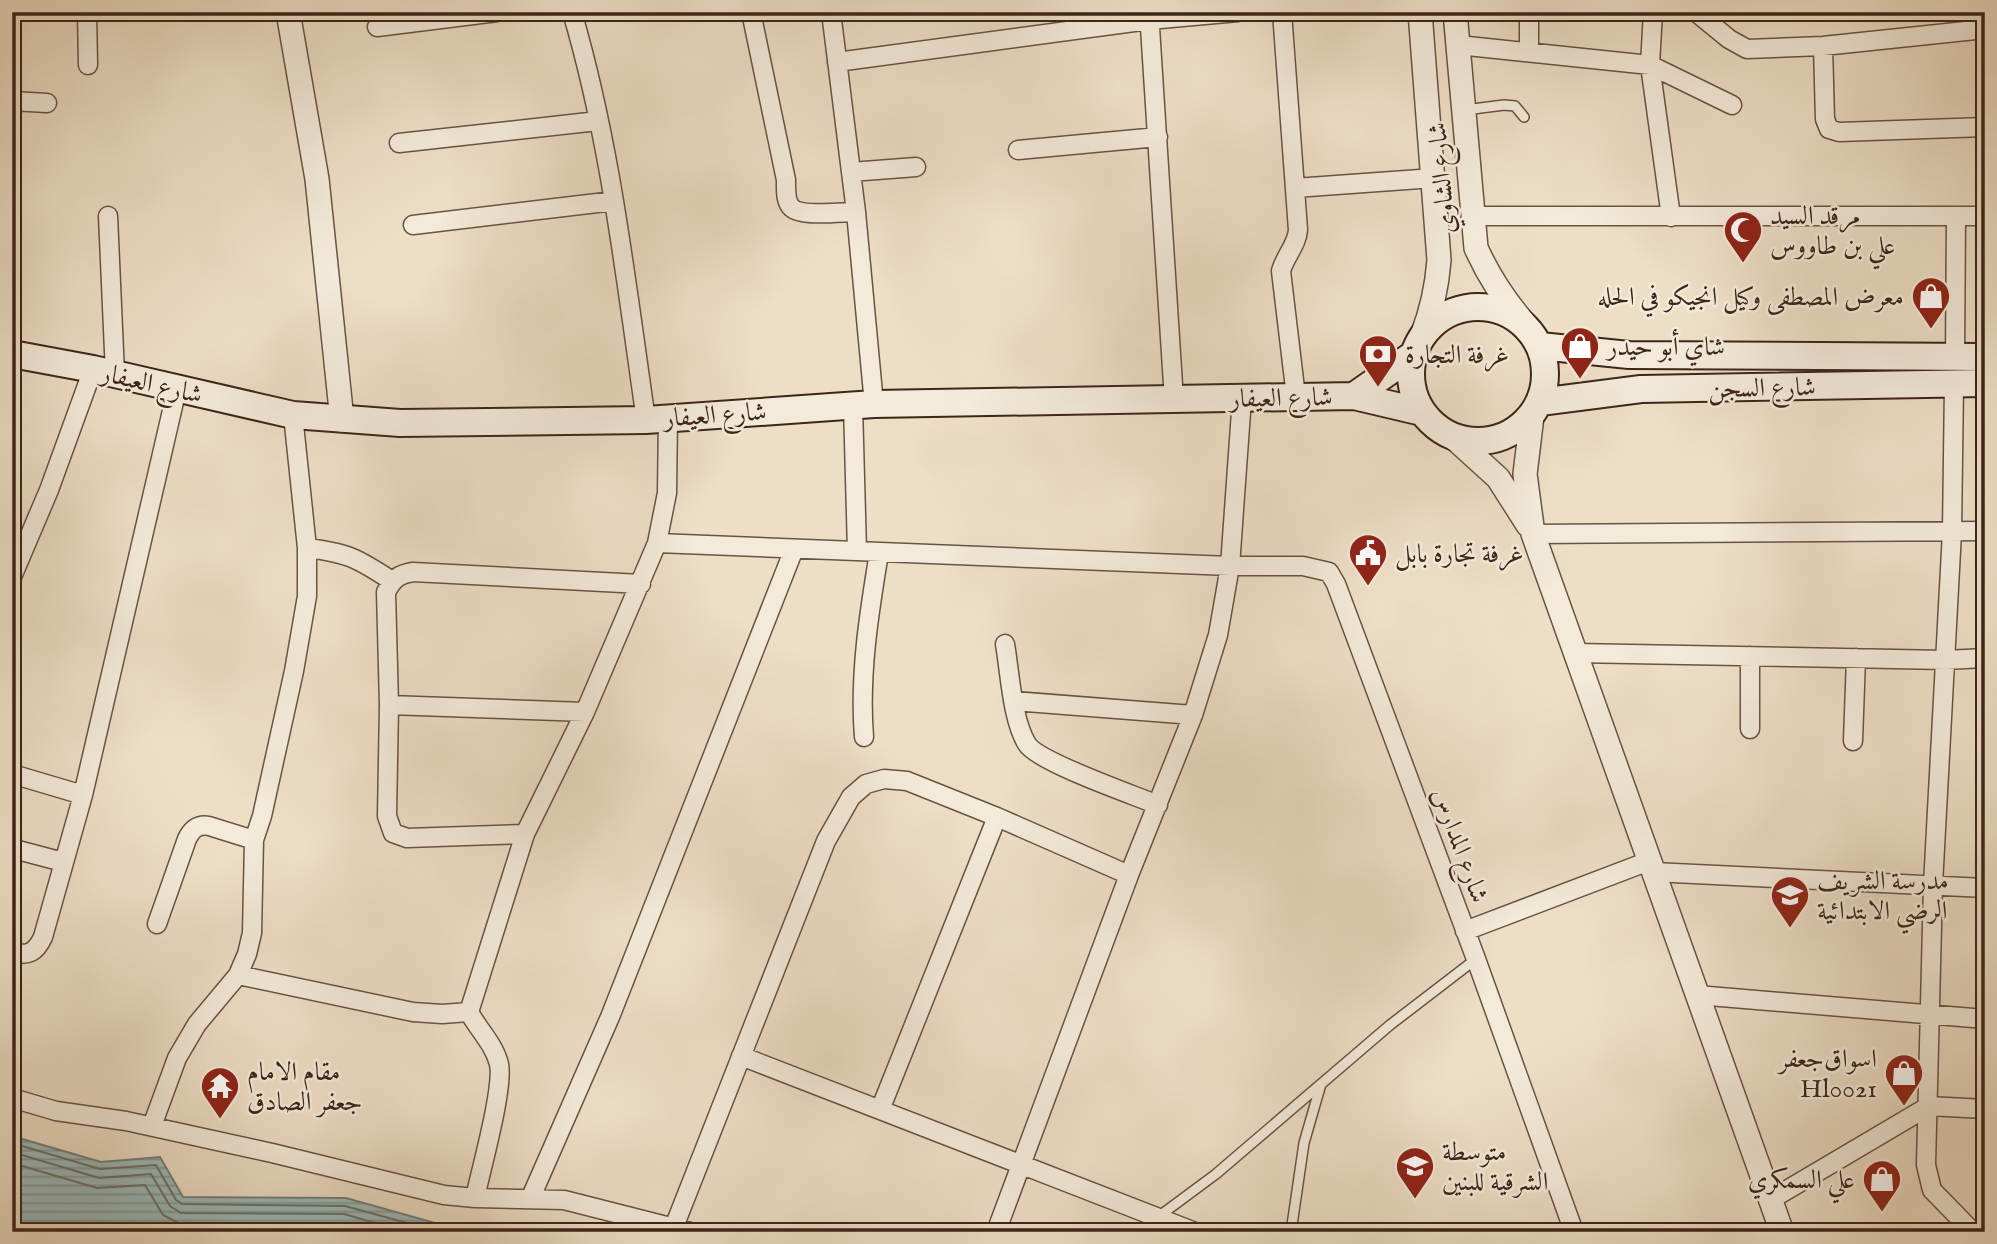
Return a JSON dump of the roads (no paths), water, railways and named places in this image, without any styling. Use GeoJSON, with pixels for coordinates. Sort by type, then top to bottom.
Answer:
{"type":"FeatureCollection","features":[{"type":"Feature","properties":{"kind":"main road"},"geometry":{"type":"LineString","coordinates":[[1354,396],[1418,345],[1438,319],[1459,309],[1483,306],[1505,312],[1524,324],[1540,346],[1545,365],[1545,384],[1536,409],[1516,430],[1496,439],[1475,442],[1454,438],[1436,427],[1422,412],[1413,394],[1410,374],[1418,345]]}},
{"type":"Feature","properties":{"kind":"main road","name":"شارع السجن"},"geometry":{"type":"LineString","coordinates":[[1540,346],[1629,355],[1844,357],[1954,371],[1985,383]]}},
{"type":"Feature","properties":{"kind":"main road","name":"شارع العيفار"},"geometry":{"type":"LineString","coordinates":[[12,354],[104,371],[293,415],[400,423],[657,418],[864,405],[1354,396],[1422,412]]}},
{"type":"Feature","properties":{"kind":"main road"},"geometry":{"type":"LineString","coordinates":[[1815,356],[1823,371],[1817,386]]}},
{"type":"Feature","properties":{"kind":"main road"},"geometry":{"type":"LineString","coordinates":[[1844,357],[1838,371],[1845,385]]}},
{"type":"Feature","properties":{"kind":"main road","name":"شارع السجن"},"geometry":{"type":"LineString","coordinates":[[1536,409],[1641,389],[1845,385],[1954,371],[1985,357]]}},
{"type":"Feature","properties":{"kind":"street"},"geometry":{"type":"LineString","coordinates":[[87,12],[88,65]]}},
{"type":"Feature","properties":{"kind":"street"},"geometry":{"type":"LineString","coordinates":[[288,12],[317,179],[342,420]]}},
{"type":"Feature","properties":{"kind":"street"},"geometry":{"type":"LineString","coordinates":[[377,27],[497,12]]}},
{"type":"Feature","properties":{"kind":"street"},"geometry":{"type":"LineString","coordinates":[[469,1012],[525,834],[585,712],[641,584],[657,543],[667,493],[657,418],[589,67],[572,12]]}},
{"type":"Feature","properties":{"kind":"street"},"geometry":{"type":"LineString","coordinates":[[751,12],[786,180],[787,198],[793,208],[803,213],[856,212]]}},
{"type":"Feature","properties":{"kind":"street"},"geometry":{"type":"LineString","coordinates":[[831,12],[856,212],[864,405],[857,551]]}},
{"type":"Feature","properties":{"kind":"street"},"geometry":{"type":"LineString","coordinates":[[837,62],[1149,16],[1238,12]]}},
{"type":"Feature","properties":{"kind":"street"},"geometry":{"type":"LineString","coordinates":[[1282,12],[1297,236],[1281,271],[1296,397]]}},
{"type":"Feature","properties":{"kind":"street","name":"شارع الشاوي"},"geometry":{"type":"LineString","coordinates":[[1418,345],[1432,312],[1439,260],[1420,12]]}},
{"type":"Feature","properties":{"kind":"street","name":"شارع الشاوي"},"geometry":{"type":"LineString","coordinates":[[1455,12],[1476,248],[1488,275],[1524,324]]}},
{"type":"Feature","properties":{"kind":"street"},"geometry":{"type":"LineString","coordinates":[[1529,12],[1529,51]]}},
{"type":"Feature","properties":{"kind":"street"},"geometry":{"type":"LineString","coordinates":[[1653,12],[1650,65],[1671,216]]}},
{"type":"Feature","properties":{"kind":"street"},"geometry":{"type":"LineString","coordinates":[[1696,12],[1729,39],[1747,49],[1823,46],[1985,27],[1977,12]]}},
{"type":"Feature","properties":{"kind":"street"},"geometry":{"type":"LineString","coordinates":[[1149,16],[1174,400]]}},
{"type":"Feature","properties":{"kind":"street"},"geometry":{"type":"LineString","coordinates":[[1458,45],[1650,65],[1732,105]]}},
{"type":"Feature","properties":{"kind":"street"},"geometry":{"type":"LineString","coordinates":[[1823,46],[1825,119],[1829,129],[1839,132],[1985,127]]}},
{"type":"Feature","properties":{"kind":"street"},"geometry":{"type":"LineString","coordinates":[[12,101],[47,103]]}},
{"type":"Feature","properties":{"kind":"street"},"geometry":{"type":"LineString","coordinates":[[399,143],[598,121]]}},
{"type":"Feature","properties":{"kind":"street"},"geometry":{"type":"LineString","coordinates":[[1018,150],[1158,137]]}},
{"type":"Feature","properties":{"kind":"street"},"geometry":{"type":"LineString","coordinates":[[851,172],[916,167]]}},
{"type":"Feature","properties":{"kind":"street"},"geometry":{"type":"LineString","coordinates":[[1295,188],[1434,178]]}},
{"type":"Feature","properties":{"kind":"street"},"geometry":{"type":"LineString","coordinates":[[413,225],[614,201]]}},
{"type":"Feature","properties":{"kind":"street"},"geometry":{"type":"LineString","coordinates":[[12,577],[21,537],[104,371],[108,216]]}},
{"type":"Feature","properties":{"kind":"street"},"geometry":{"type":"LineString","coordinates":[[1473,216],[1985,216]]}},
{"type":"Feature","properties":{"kind":"street"},"geometry":{"type":"LineString","coordinates":[[1956,216],[1952,532],[1933,885],[1926,1165],[1932,1190],[1973,1232]]}},
{"type":"Feature","properties":{"kind":"street"},"geometry":{"type":"LineString","coordinates":[[12,952],[34,952],[40,944],[83,795],[177,389]]}},
{"type":"Feature","properties":{"kind":"street"},"geometry":{"type":"LineString","coordinates":[[996,1232],[1129,875],[1194,715],[1218,635],[1230,566],[1242,398]]}},
{"type":"Feature","properties":{"kind":"street"},"geometry":{"type":"LineString","coordinates":[[1536,409],[1525,474],[1534,534],[1782,1232]]}},
{"type":"Feature","properties":{"kind":"street"},"geometry":{"type":"LineString","coordinates":[[152,1126],[177,1058],[188,1037],[238,975],[253,933],[254,839],[262,816],[302,632],[307,596],[307,548],[293,415]]}},
{"type":"Feature","properties":{"kind":"street"},"geometry":{"type":"LineString","coordinates":[[1454,438],[1498,478],[1534,534]]}},
{"type":"Feature","properties":{"kind":"street"},"geometry":{"type":"LineString","coordinates":[[1534,534],[1985,531]]}},
{"type":"Feature","properties":{"kind":"street"},"geometry":{"type":"LineString","coordinates":[[657,543],[1230,566]]}},
{"type":"Feature","properties":{"kind":"street"},"geometry":{"type":"LineString","coordinates":[[307,548],[340,552],[361,561],[392,581]]}},
{"type":"Feature","properties":{"kind":"street"},"geometry":{"type":"LineString","coordinates":[[531,1197],[610,1017],[794,549]]}},
{"type":"Feature","properties":{"kind":"street"},"geometry":{"type":"LineString","coordinates":[[864,737],[865,656],[879,552]]}},
{"type":"Feature","properties":{"kind":"street","name":"شارع المدارس"},"geometry":{"type":"LineString","coordinates":[[1230,566],[1303,566],[1329,572],[1336,584],[1476,959],[1574,1232]]}},
{"type":"Feature","properties":{"kind":"street"},"geometry":{"type":"LineString","coordinates":[[525,834],[407,838],[393,833],[387,816],[389,705],[386,592],[392,581],[402,573],[413,572],[641,584]]}},
{"type":"Feature","properties":{"kind":"street"},"geometry":{"type":"LineString","coordinates":[[1005,645],[1014,701],[1027,745],[1035,752],[1158,805]]}},
{"type":"Feature","properties":{"kind":"street"},"geometry":{"type":"LineString","coordinates":[[1575,653],[1946,660],[1985,658]]}},
{"type":"Feature","properties":{"kind":"street"},"geometry":{"type":"LineString","coordinates":[[1750,729],[1751,656]]}},
{"type":"Feature","properties":{"kind":"street"},"geometry":{"type":"LineString","coordinates":[[1853,741],[1856,658]]}},
{"type":"Feature","properties":{"kind":"street"},"geometry":{"type":"LineString","coordinates":[[1014,701],[1194,715]]}},
{"type":"Feature","properties":{"kind":"street"},"geometry":{"type":"LineString","coordinates":[[389,705],[585,712]]}},
{"type":"Feature","properties":{"kind":"street"},"geometry":{"type":"LineString","coordinates":[[12,774],[83,795]]}},
{"type":"Feature","properties":{"kind":"street"},"geometry":{"type":"LineString","coordinates":[[12,1098],[56,1111],[152,1126],[272,1153],[412,1188],[475,1198],[531,1197],[564,1200],[682,1230],[741,1056],[826,841],[851,797],[866,784],[884,779],[907,781],[1129,875]]}},
{"type":"Feature","properties":{"kind":"street"},"geometry":{"type":"LineString","coordinates":[[880,1110],[997,817]]}},
{"type":"Feature","properties":{"kind":"street"},"geometry":{"type":"LineString","coordinates":[[157,924],[187,839],[196,827],[209,826],[254,839]]}},
{"type":"Feature","properties":{"kind":"street"},"geometry":{"type":"LineString","coordinates":[[14,849],[64,862]]}},
{"type":"Feature","properties":{"kind":"street"},"geometry":{"type":"LineString","coordinates":[[1465,931],[1651,867],[1985,888]]}},
{"type":"Feature","properties":{"kind":"street"},"geometry":{"type":"LineString","coordinates":[[238,975],[414,1012],[469,1012]]}},
{"type":"Feature","properties":{"kind":"street"},"geometry":{"type":"LineString","coordinates":[[1697,995],[1985,1019]]}},
{"type":"Feature","properties":{"kind":"street"},"geometry":{"type":"LineString","coordinates":[[469,1012],[494,1049],[500,1066],[499,1088],[475,1198]]}},
{"type":"Feature","properties":{"kind":"street"},"geometry":{"type":"LineString","coordinates":[[741,1056],[1195,1232]]}},
{"type":"Feature","properties":{"kind":"street"},"geometry":{"type":"LineString","coordinates":[[1770,1200],[1928,1106],[1985,1109]]}},
{"type":"Feature","properties":{"kind":"lane"},"geometry":{"type":"LineString","coordinates":[[1464,111],[1515,106],[1524,117]]}},
{"type":"Feature","properties":{"kind":"lane"},"geometry":{"type":"LineString","coordinates":[[1158,1217],[1216,1174],[1322,1083],[1476,959]]}},
{"type":"Feature","properties":{"kind":"lane"},"geometry":{"type":"LineString","coordinates":[[1291,1232],[1304,1143],[1322,1083]]}},
{"type":"Feature","properties":{"kind":"water"},"geometry":{"type":"Polygon","coordinates":[[[12,1136],[101,1162],[160,1157],[183,1197],[346,1198],[467,1232],[12,1232],[12,1136]]]}},
{"type":"Feature","properties":{"kind":"place","name":"مرقد السيد علي بن طاووس"},"geometry":{"type":"Point","coordinates":[1743,264]}},
{"type":"Feature","properties":{"kind":"place","name":"معرض المصطفى وكيل انجيكو في الحله"},"geometry":{"type":"Point","coordinates":[1931,330]}},
{"type":"Feature","properties":{"kind":"place","name":"شاي أبو حيدر"},"geometry":{"type":"Point","coordinates":[1580,380]}},
{"type":"Feature","properties":{"kind":"place","name":"غرفة التجارة"},"geometry":{"type":"Point","coordinates":[1378,388]}},
{"type":"Feature","properties":{"kind":"place","name":"غرفة تجارة بابل"},"geometry":{"type":"Point","coordinates":[1368,587]}},
{"type":"Feature","properties":{"kind":"place","name":"مدرسة الشريف الرضي الابتدائية"},"geometry":{"type":"Point","coordinates":[1790,929]}},
{"type":"Feature","properties":{"kind":"place","name":"اسواق‌جعفر Hl0021"},"geometry":{"type":"Point","coordinates":[1904,1107]}},
{"type":"Feature","properties":{"kind":"place","name":"مقام الامام جعفر الصادق"},"geometry":{"type":"Point","coordinates":[220,1120]}},
{"type":"Feature","properties":{"kind":"place","name":"متوسطة الشرقية للبنين"},"geometry":{"type":"Point","coordinates":[1415,1200]}},
{"type":"Feature","properties":{"kind":"place","name":"علي السمكري"},"geometry":{"type":"Point","coordinates":[1882,1213]}}]}
